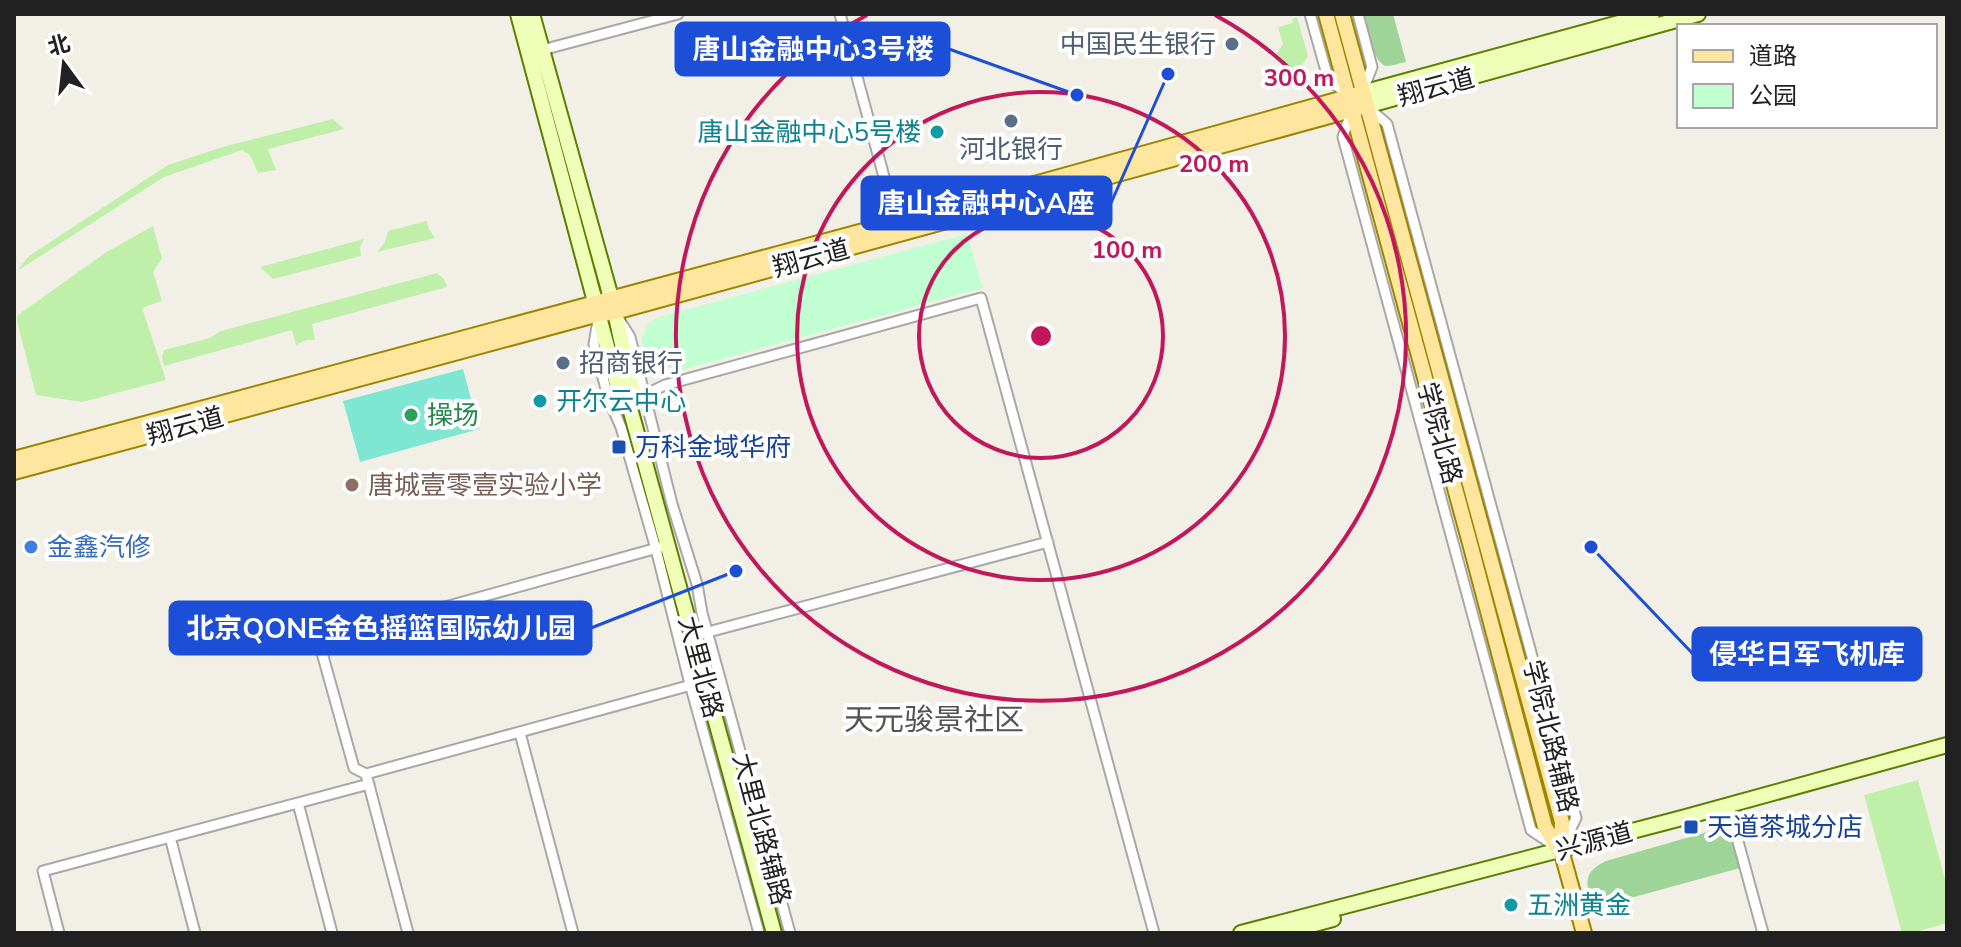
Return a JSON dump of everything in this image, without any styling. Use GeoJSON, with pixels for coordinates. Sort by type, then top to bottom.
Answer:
{"type":"FeatureCollection","features":[{"type":"Feature","properties":{"kind":"main road","name":"大里北路"},"geometry":{"type":"LineString","coordinates":[[518,14],[633,394],[628,401],[662,547],[700,634],[698,683],[774,933]]}},
{"type":"Feature","properties":{"kind":"main road","name":"大里北路"},"geometry":{"type":"LineString","coordinates":[[532,14],[605,306]]}},
{"type":"Feature","properties":{"kind":"main road","name":"学院北路"},"geometry":{"type":"LineString","coordinates":[[1326,14],[1357,101],[1486,544],[1536,702],[1562,822],[1562,853],[1584,933]]}},
{"type":"Feature","properties":{"kind":"main road","name":"学院北路"},"geometry":{"type":"LineString","coordinates":[[1342,14],[1357,101],[1402,206],[1486,544],[1514,707],[1545,827],[1562,853]]}},
{"type":"Feature","properties":{"kind":"main road","name":"翔云道"},"geometry":{"type":"LineString","coordinates":[[14,459],[605,306],[1357,101],[1652,14]]}},
{"type":"Feature","properties":{"kind":"main road","name":"翔云道"},"geometry":{"type":"LineString","coordinates":[[14,472],[908,219],[1698,14]]}},
{"type":"Feature","properties":{"kind":"main road","name":"兴源道"},"geometry":{"type":"LineString","coordinates":[[1729,809],[1947,745]]}},
{"type":"Feature","properties":{"kind":"main road","name":"兴源道"},"geometry":{"type":"LineString","coordinates":[[1251,932],[1947,753]]}},
{"type":"Feature","properties":{"kind":"main road","name":"兴源道"},"geometry":{"type":"LineString","coordinates":[[1281,933],[1562,853]]}},
{"type":"Feature","properties":{"kind":"street"},"geometry":{"type":"LineString","coordinates":[[542,50],[678,14]]}},
{"type":"Feature","properties":{"kind":"street"},"geometry":{"type":"LineString","coordinates":[[840,14],[890,199],[908,219]]}},
{"type":"Feature","properties":{"kind":"street"},"geometry":{"type":"LineString","coordinates":[[1310,14],[1328,78],[1357,101]]}},
{"type":"Feature","properties":{"kind":"street","name":"学院北路辅路"},"geometry":{"type":"LineString","coordinates":[[1358,14],[1372,67],[1343,137],[1531,830],[1562,853]]}},
{"type":"Feature","properties":{"kind":"street"},"geometry":{"type":"LineString","coordinates":[[644,395],[665,385],[981,298],[1154,933]]}},
{"type":"Feature","properties":{"kind":"street","name":"大里北路辅路"},"geometry":{"type":"LineString","coordinates":[[605,306],[630,337],[672,504],[697,584],[700,634],[790,933]]}},
{"type":"Feature","properties":{"kind":"street","name":"大里北路辅路"},"geometry":{"type":"LineString","coordinates":[[605,306],[594,344],[609,400],[662,547],[759,933]]}},
{"type":"Feature","properties":{"kind":"street"},"geometry":{"type":"LineString","coordinates":[[700,634],[1048,542]]}},
{"type":"Feature","properties":{"kind":"street"},"geometry":{"type":"LineString","coordinates":[[1455,551],[1486,544]]}},
{"type":"Feature","properties":{"kind":"street"},"geometry":{"type":"LineString","coordinates":[[408,933],[368,779],[354,768],[319,642],[662,547]]}},
{"type":"Feature","properties":{"kind":"street"},"geometry":{"type":"LineString","coordinates":[[59,933],[43,871],[298,803],[520,733],[698,683]]}},
{"type":"Feature","properties":{"kind":"street"},"geometry":{"type":"LineString","coordinates":[[1498,710],[1514,707]]}},
{"type":"Feature","properties":{"kind":"street"},"geometry":{"type":"LineString","coordinates":[[520,733],[573,933]]}},
{"type":"Feature","properties":{"kind":"street"},"geometry":{"type":"LineString","coordinates":[[298,803],[332,933]]}},
{"type":"Feature","properties":{"kind":"street"},"geometry":{"type":"LineString","coordinates":[[1729,809],[1763,933]]}},
{"type":"Feature","properties":{"kind":"street"},"geometry":{"type":"LineString","coordinates":[[170,837],[195,933]]}},
{"type":"Feature","properties":{"kind":"green space"},"geometry":{"type":"Polygon","coordinates":[[[1364,14],[1393,14],[1406,62],[1389,66],[1382,64],[1371,44],[1364,14]]]}},
{"type":"Feature","properties":{"kind":"green space"},"geometry":{"type":"Polygon","coordinates":[[[1297,17],[1308,56],[1294,78],[1275,56],[1283,44],[1278,27],[1293,23],[1292,19],[1297,17]]]}},
{"type":"Feature","properties":{"kind":"green space"},"geometry":{"type":"Polygon","coordinates":[[[333,119],[344,129],[268,149],[276,170],[258,173],[250,155],[242,150],[164,177],[17,271],[29,256],[168,165],[226,146],[333,119]]]}},
{"type":"Feature","properties":{"kind":"green space"},"geometry":{"type":"Polygon","coordinates":[[[427,221],[435,238],[377,252],[385,242],[388,231],[427,221]]]}},
{"type":"Feature","properties":{"kind":"green space"},"geometry":{"type":"Polygon","coordinates":[[[153,226],[162,258],[153,272],[162,301],[142,308],[166,380],[82,402],[36,395],[18,315],[105,253],[153,226]]]}},
{"type":"Feature","properties":{"kind":"green space"},"geometry":{"type":"Polygon","coordinates":[[[967,234],[983,288],[652,378],[641,340],[648,324],[656,318],[967,234]]]}},
{"type":"Feature","properties":{"kind":"green space"},"geometry":{"type":"Polygon","coordinates":[[[364,239],[360,247],[361,256],[273,279],[260,267],[364,239]]]}},
{"type":"Feature","properties":{"kind":"green space"},"geometry":{"type":"Polygon","coordinates":[[[437,273],[447,287],[312,324],[315,340],[296,345],[292,330],[164,366],[164,350],[210,338],[221,331],[437,273]]]}},
{"type":"Feature","properties":{"kind":"green space"},"geometry":{"type":"Polygon","coordinates":[[[1918,780],[1947,886],[1947,923],[1902,933],[1864,795],[1918,780]]]}},
{"type":"Feature","properties":{"kind":"green space"},"geometry":{"type":"Polygon","coordinates":[[[1728,826],[1740,868],[1594,908],[1589,893],[1589,875],[1606,861],[1728,826]]]}},
{"type":"Feature","properties":{"kind":"shaded area","name":"操场"},"geometry":{"type":"Polygon","coordinates":[[[463,369],[479,429],[360,462],[343,401],[463,369]]]}},
{"type":"Feature","properties":{"kind":"place","name":"中国民生银行"},"geometry":{"type":"Point","coordinates":[1232,44]}},
{"type":"Feature","properties":{"kind":"place","name":"唐山金融中心A座"},"geometry":{"type":"Point","coordinates":[1168,74]}},
{"type":"Feature","properties":{"kind":"place","name":"唐山金融中心3号楼"},"geometry":{"type":"Point","coordinates":[1077,95]}},
{"type":"Feature","properties":{"kind":"place","name":"河北银行"},"geometry":{"type":"Point","coordinates":[1011,121]}},
{"type":"Feature","properties":{"kind":"place","name":"唐山金融中心5号楼"},"geometry":{"type":"Point","coordinates":[937,132]}},
{"type":"Feature","properties":{"kind":"place","name":"招商银行"},"geometry":{"type":"Point","coordinates":[563,363]}},
{"type":"Feature","properties":{"kind":"place","name":"开尔云中心"},"geometry":{"type":"Point","coordinates":[540,401]}},
{"type":"Feature","properties":{"kind":"place","name":"操场"},"geometry":{"type":"Point","coordinates":[411,415]}},
{"type":"Feature","properties":{"kind":"place","name":"万科金域华府"},"geometry":{"type":"Point","coordinates":[619,447]}},
{"type":"Feature","properties":{"kind":"place","name":"唐城壹零壹实验小学"},"geometry":{"type":"Point","coordinates":[352,485]}},
{"type":"Feature","properties":{"kind":"place","name":"金鑫汽修"},"geometry":{"type":"Point","coordinates":[31,547]}},
{"type":"Feature","properties":{"kind":"place","name":"侵华日军飞机库"},"geometry":{"type":"Point","coordinates":[1591,547]}},
{"type":"Feature","properties":{"kind":"place","name":"北京QONE金色摇篮国际幼儿园"},"geometry":{"type":"Point","coordinates":[736,571]}},
{"type":"Feature","properties":{"kind":"place","name":"天道茶城分店"},"geometry":{"type":"Point","coordinates":[1691,827]}},
{"type":"Feature","properties":{"kind":"place","name":"五洲黄金"},"geometry":{"type":"Point","coordinates":[1511,905]}},
{"type":"Feature","properties":{"kind":"district","name":"天元骏景社区"},"geometry":{"type":"Point","coordinates":[934,720]}}]}
